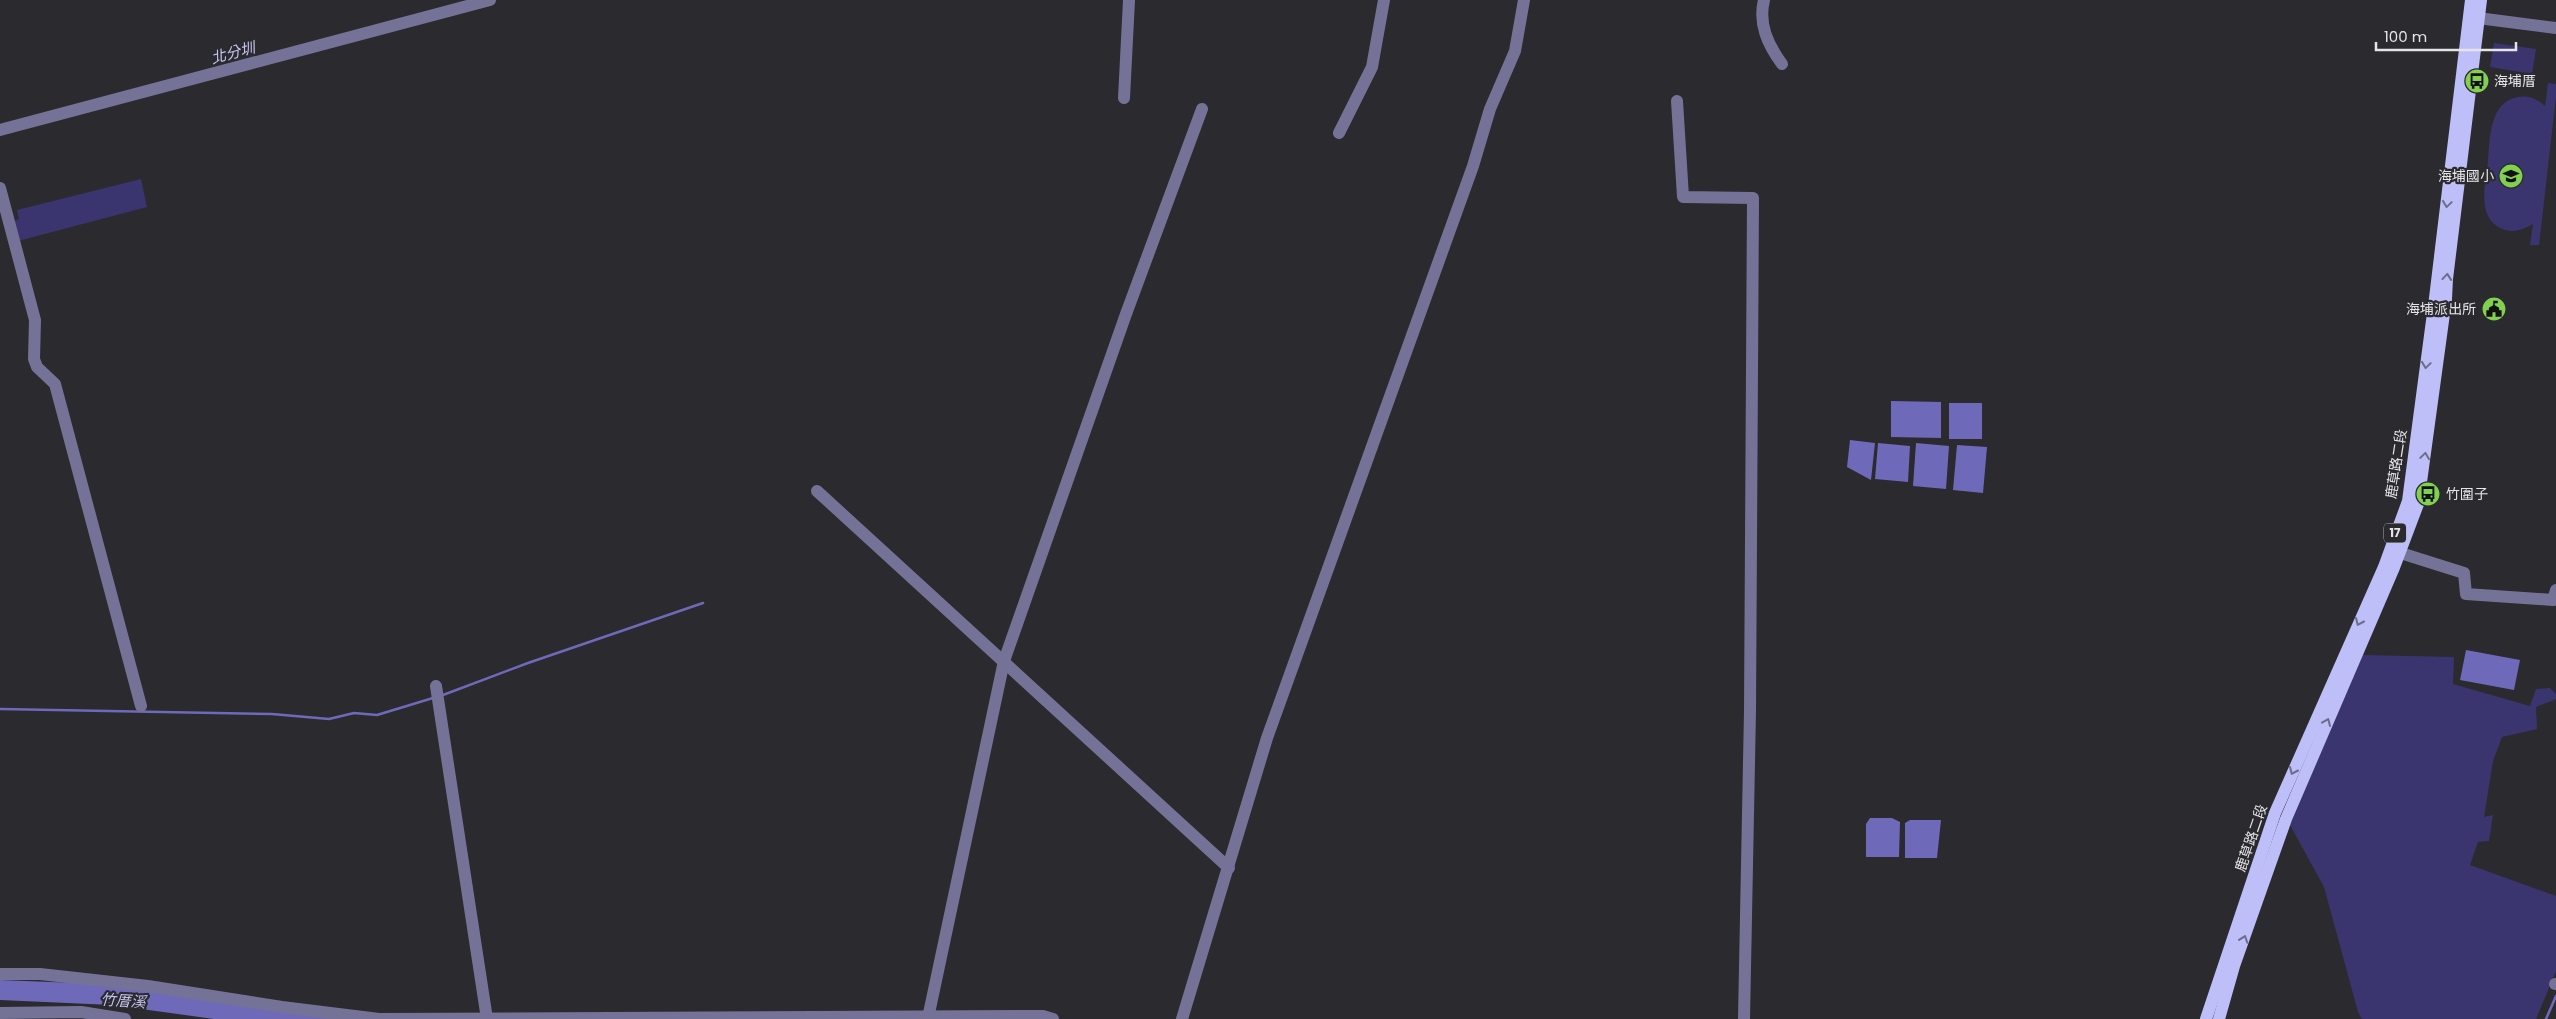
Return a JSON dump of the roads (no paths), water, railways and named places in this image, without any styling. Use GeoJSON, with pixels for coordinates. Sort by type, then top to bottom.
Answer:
{"type":"FeatureCollection","features":[{"type":"Feature","properties":{"kind":"main road","name":"鹿草路二段"},"geometry":{"type":"LineString","coordinates":[[2471,0],[2474,17]]}},
{"type":"Feature","properties":{"kind":"main road","name":"鹿草路二段"},"geometry":{"type":"LineString","coordinates":[[2219,1019],[2234,966],[2286,819],[2394,551],[2408,501],[2457,166],[2474,17],[2481,0]]}},
{"type":"Feature","properties":{"kind":"main road","name":"鹿草路二段"},"geometry":{"type":"LineString","coordinates":[[2206,1019],[2274,813],[2384,567],[2394,551]]}},
{"type":"Feature","properties":{"kind":"street"},"geometry":{"type":"LineString","coordinates":[[0,130],[490,0]]}},
{"type":"Feature","properties":{"kind":"street"},"geometry":{"type":"LineString","coordinates":[[1124,98],[1128,0]]}},
{"type":"Feature","properties":{"kind":"street"},"geometry":{"type":"LineString","coordinates":[[1339,133],[1372,67],[1384,0]]}},
{"type":"Feature","properties":{"kind":"street"},"geometry":{"type":"LineString","coordinates":[[1182,1019],[1267,738],[1473,166],[1490,109],[1515,51],[1524,0]]}},
{"type":"Feature","properties":{"kind":"street"},"geometry":{"type":"LineString","coordinates":[[1764,0],[1763,26],[1770,47],[1782,64]]}},
{"type":"Feature","properties":{"kind":"street"},"geometry":{"type":"LineString","coordinates":[[2474,17],[2556,28]]}},
{"type":"Feature","properties":{"kind":"street"},"geometry":{"type":"LineString","coordinates":[[1677,101],[1683,198],[1753,198],[1750,702],[1744,1019]]}},
{"type":"Feature","properties":{"kind":"street"},"geometry":{"type":"LineString","coordinates":[[928,1018],[1004,661],[1126,314],[1202,110]]}},
{"type":"Feature","properties":{"kind":"street"},"geometry":{"type":"LineString","coordinates":[[0,188],[35,320],[34,358],[37,367],[55,384],[140,706]]}},
{"type":"Feature","properties":{"kind":"street"},"geometry":{"type":"LineString","coordinates":[[817,491],[1228,868]]}},
{"type":"Feature","properties":{"kind":"street"},"geometry":{"type":"LineString","coordinates":[[2394,551],[2464,573],[2466,594],[2553,600],[2556,590]]}},
{"type":"Feature","properties":{"kind":"street"},"geometry":{"type":"LineString","coordinates":[[436,686],[487,1018]]}},
{"type":"Feature","properties":{"kind":"street"},"geometry":{"type":"LineString","coordinates":[[0,974],[40,974],[148,986],[282,1007],[379,1019],[1043,1016],[1053,1019]]}},
{"type":"Feature","properties":{"kind":"street"},"geometry":{"type":"LineString","coordinates":[[0,1012],[81,1012],[125,1019]]}},
{"type":"Feature","properties":{"kind":"water"},"geometry":{"type":"Polygon","coordinates":[[[1891,401],[1941,402],[1941,438],[1891,437],[1891,401]]]}},
{"type":"Feature","properties":{"kind":"water"},"geometry":{"type":"Polygon","coordinates":[[[1949,403],[1982,403],[1982,439],[1949,439],[1949,403]]]}},
{"type":"Feature","properties":{"kind":"water"},"geometry":{"type":"Polygon","coordinates":[[[1850,440],[1875,443],[1871,480],[1847,467],[1850,440]]]}},
{"type":"Feature","properties":{"kind":"water"},"geometry":{"type":"Polygon","coordinates":[[[1878,443],[1910,446],[1908,482],[1875,479],[1878,443]]]}},
{"type":"Feature","properties":{"kind":"water"},"geometry":{"type":"Polygon","coordinates":[[[1916,443],[1949,446],[1946,489],[1913,486],[1916,443]]]}},
{"type":"Feature","properties":{"kind":"water"},"geometry":{"type":"Polygon","coordinates":[[[1957,445],[1987,447],[1983,493],[1953,490],[1957,445]]]}},
{"type":"Feature","properties":{"kind":"water"},"geometry":{"type":"Polygon","coordinates":[[[2466,650],[2520,660],[2514,690],[2460,680],[2466,650]]]}},
{"type":"Feature","properties":{"kind":"water"},"geometry":{"type":"Polygon","coordinates":[[[1870,818],[1892,818],[1900,822],[1899,857],[1866,857],[1866,824],[1870,818]]]}},
{"type":"Feature","properties":{"kind":"water"},"geometry":{"type":"Polygon","coordinates":[[[1910,820],[1941,820],[1937,858],[1905,858],[1905,823],[1910,820]]]}},
{"type":"Feature","properties":{"kind":"water","name":"竹厝溪"},"geometry":{"type":"Polygon","coordinates":[[[0,980],[102,984],[403,1019],[214,1019],[112,1005],[0,1000],[0,980]]]}},
{"type":"Feature","properties":{"kind":"waterway"},"geometry":{"type":"LineString","coordinates":[[443,695],[528,663],[703,603]]}},
{"type":"Feature","properties":{"kind":"waterway"},"geometry":{"type":"LineString","coordinates":[[0,709],[272,714],[329,719],[354,713],[377,715],[433,698]]}},
{"type":"Feature","properties":{"kind":"waterway"},"geometry":{"type":"LineString","coordinates":[[2546,1019],[2556,996]]}},
{"type":"Feature","properties":{"kind":"place","name":"海埔厝"},"geometry":{"type":"Point","coordinates":[2477,81]}},
{"type":"Feature","properties":{"kind":"place","name":"海埔國小"},"geometry":{"type":"Point","coordinates":[2511,176]}},
{"type":"Feature","properties":{"kind":"place","name":"海埔派出所"},"geometry":{"type":"Point","coordinates":[2494,309]}},
{"type":"Feature","properties":{"kind":"place","name":"竹圍子"},"geometry":{"type":"Point","coordinates":[2428,494]}},
{"type":"Feature","properties":{"kind":"water label","name":"北分圳"},"geometry":{"type":"Point","coordinates":[233,53]}}]}
